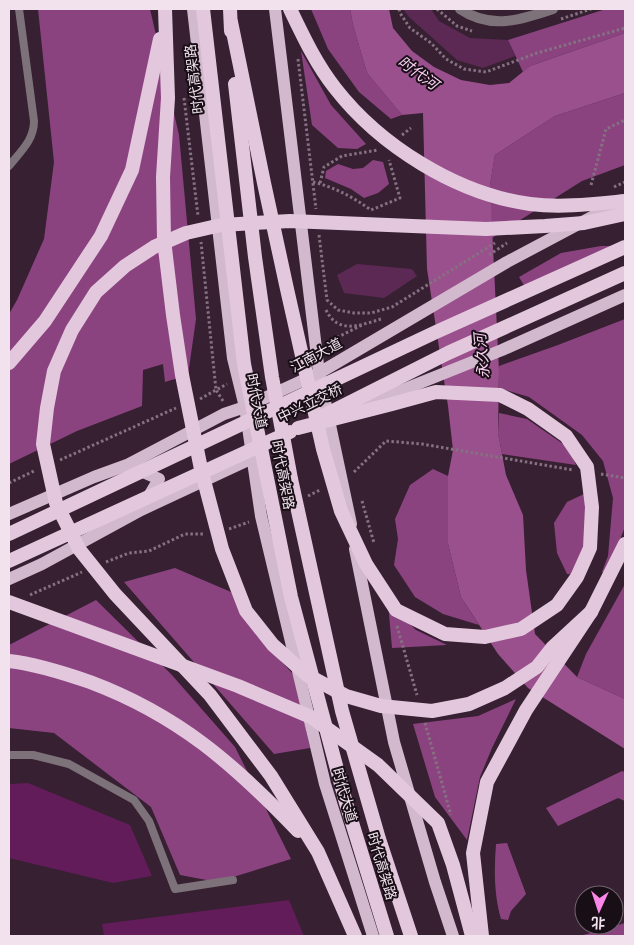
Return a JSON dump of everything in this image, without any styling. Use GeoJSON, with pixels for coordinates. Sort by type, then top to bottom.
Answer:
{"type":"FeatureCollection","features":[{"type":"Feature","properties":{"kind":"highway","name":"时代高架路"},"geometry":{"type":"LineString","coordinates":[[203,9],[244,364],[291,598],[346,803],[387,936]]}},
{"type":"Feature","properties":{"kind":"highway"},"geometry":{"type":"LineString","coordinates":[[290,9],[305,41],[335,88],[368,125],[409,157],[451,180],[489,194],[530,204],[585,205],[625,200]]}},
{"type":"Feature","properties":{"kind":"highway"},"geometry":{"type":"LineString","coordinates":[[9,363],[45,321],[101,236],[132,170],[165,14]]}},
{"type":"Feature","properties":{"kind":"highway"},"geometry":{"type":"LineString","coordinates":[[165,14],[168,98],[163,177],[164,240],[173,315],[182,375],[201,469],[222,549],[246,611],[273,645],[306,675],[346,696],[381,706],[432,711],[469,704],[505,688],[537,667],[552,648],[591,612]]}},
{"type":"Feature","properties":{"kind":"highway","name":"时代高架路"},"geometry":{"type":"LineString","coordinates":[[230,16],[234,71],[255,257],[272,377],[291,479],[342,711],[411,936]]}},
{"type":"Feature","properties":{"kind":"highway"},"geometry":{"type":"LineString","coordinates":[[230,16],[274,232],[316,421],[319,430],[323,449],[341,511],[366,564],[396,610],[445,634],[485,637],[521,630],[557,605],[578,577],[590,548],[592,507],[587,467],[566,436],[528,409],[500,395],[436,392],[354,414],[336,418],[326,421],[317,423],[298,428]]}},
{"type":"Feature","properties":{"kind":"highway"},"geometry":{"type":"LineString","coordinates":[[355,936],[318,852],[271,776],[210,695],[115,594],[80,549],[56,503],[43,444],[46,408],[54,371],[72,330],[96,292],[125,266],[154,247],[186,233],[221,225],[290,221],[486,229],[584,223],[625,214]]}},
{"type":"Feature","properties":{"kind":"highway","name":"中兴立交桥"},"geometry":{"type":"LineString","coordinates":[[9,534],[436,332],[625,246]]}},
{"type":"Feature","properties":{"kind":"highway","name":"中兴立交桥"},"geometry":{"type":"LineString","coordinates":[[9,561],[298,428],[448,353],[625,273]]}},
{"type":"Feature","properties":{"kind":"highway"},"geometry":{"type":"LineString","coordinates":[[482,936],[473,853],[488,782],[526,710],[591,612],[625,544]]}},
{"type":"Feature","properties":{"kind":"highway"},"geometry":{"type":"LineString","coordinates":[[9,602],[229,682],[311,716],[378,765],[438,823],[453,865],[472,936]]}},
{"type":"Feature","properties":{"kind":"highway"},"geometry":{"type":"LineString","coordinates":[[9,661],[68,674],[122,695],[171,721],[213,751],[245,778],[318,852]]}},
{"type":"Feature","properties":{"kind":"main road","name":"时代大道"},"geometry":{"type":"LineString","coordinates":[[193,9],[234,358],[245,407],[261,516],[325,784],[373,936]]}},
{"type":"Feature","properties":{"kind":"main road"},"geometry":{"type":"LineString","coordinates":[[275,9],[319,373],[394,742],[435,882],[453,936]]}},
{"type":"Feature","properties":{"kind":"main road","name":"江南大道"},"geometry":{"type":"LineString","coordinates":[[9,514],[94,476],[127,465],[224,414],[245,407],[319,373],[507,262],[625,200]]}},
{"type":"Feature","properties":{"kind":"main road"},"geometry":{"type":"LineString","coordinates":[[9,579],[42,564],[141,510],[252,459],[328,417],[379,400],[502,350],[625,295]]}},
{"type":"Feature","properties":{"kind":"main road"},"geometry":{"type":"LineString","coordinates":[[127,465],[159,479],[141,510]]}},
{"type":"Feature","properties":{"kind":"street"},"geometry":{"type":"LineString","coordinates":[[460,9],[482,19],[502,22],[521,20],[554,9]]}},
{"type":"Feature","properties":{"kind":"lane"},"geometry":{"type":"LineString","coordinates":[[9,166],[30,141],[34,131],[20,9]]}},
{"type":"Feature","properties":{"kind":"lane"},"geometry":{"type":"LineString","coordinates":[[9,755],[33,755],[69,764],[134,800],[149,821],[175,889],[233,880]]}},
{"type":"Feature","properties":{"kind":"path"},"geometry":{"type":"LineString","coordinates":[[399,9],[410,28],[431,43],[446,60],[464,69],[486,72],[537,53],[625,28]]}},
{"type":"Feature","properties":{"kind":"path"},"geometry":{"type":"LineString","coordinates":[[298,57],[316,211]]}},
{"type":"Feature","properties":{"kind":"path"},"geometry":{"type":"LineString","coordinates":[[293,58],[312,215]]}},
{"type":"Feature","properties":{"kind":"path"},"geometry":{"type":"LineString","coordinates":[[591,185],[606,129],[625,120]]}},
{"type":"Feature","properties":{"kind":"path"},"geometry":{"type":"LineString","coordinates":[[398,138],[411,128]]}},
{"type":"Feature","properties":{"kind":"path"},"geometry":{"type":"LineString","coordinates":[[320,184],[324,167],[342,156],[386,148]]}},
{"type":"Feature","properties":{"kind":"path"},"geometry":{"type":"LineString","coordinates":[[313,182],[332,187],[358,200],[371,210],[400,198],[388,157]]}},
{"type":"Feature","properties":{"kind":"path"},"geometry":{"type":"LineString","coordinates":[[319,231],[327,300],[338,310],[354,313],[371,313],[392,306],[423,289],[496,243]]}},
{"type":"Feature","properties":{"kind":"path"},"geometry":{"type":"LineString","coordinates":[[315,235],[323,304],[330,318],[338,324],[350,327],[389,317]]}},
{"type":"Feature","properties":{"kind":"path"},"geometry":{"type":"LineString","coordinates":[[400,443],[422,444],[520,461]]}},
{"type":"Feature","properties":{"kind":"shaded area"},"geometry":{"type":"Polygon","coordinates":[[[38,9],[150,9],[179,135],[196,319],[188,375],[165,382],[163,364],[143,370],[142,406],[77,431],[9,464],[9,314],[44,239],[54,162],[38,9]]]}},
{"type":"Feature","properties":{"kind":"shaded area"},"geometry":{"type":"Polygon","coordinates":[[[311,9],[350,9],[367,73],[402,115],[391,119],[359,92],[328,49],[311,9]]]}},
{"type":"Feature","properties":{"kind":"shaded area"},"geometry":{"type":"Polygon","coordinates":[[[403,9],[431,9],[439,21],[470,38],[508,40],[515,56],[483,68],[457,60],[409,17],[403,9]]]}},
{"type":"Feature","properties":{"kind":"shaded area"},"geometry":{"type":"Polygon","coordinates":[[[606,9],[625,9],[625,33],[530,66],[523,72],[508,40],[606,9]]]}},
{"type":"Feature","properties":{"kind":"shaded area"},"geometry":{"type":"Polygon","coordinates":[[[301,51],[331,105],[366,144],[357,149],[338,148],[312,125],[301,51]]]}},
{"type":"Feature","properties":{"kind":"shaded area"},"geometry":{"type":"Polygon","coordinates":[[[625,93],[625,165],[582,181],[492,238],[490,185],[495,155],[555,116],[625,93]]]}},
{"type":"Feature","properties":{"kind":"shaded area"},"geometry":{"type":"Polygon","coordinates":[[[373,160],[383,162],[389,184],[378,193],[364,198],[351,189],[325,178],[326,171],[338,164],[353,169],[363,168],[373,160]]]}},
{"type":"Feature","properties":{"kind":"shaded area"},"geometry":{"type":"Polygon","coordinates":[[[611,246],[525,287],[519,277],[561,253],[611,246]]]}},
{"type":"Feature","properties":{"kind":"shaded area"},"geometry":{"type":"Polygon","coordinates":[[[357,264],[412,269],[417,276],[384,298],[344,293],[337,275],[357,264]]]}},
{"type":"Feature","properties":{"kind":"shaded area"},"geometry":{"type":"Polygon","coordinates":[[[625,319],[625,527],[606,574],[602,572],[608,556],[613,498],[603,461],[582,435],[529,397],[499,388],[499,366],[625,319]]]}},
{"type":"Feature","properties":{"kind":"shaded area"},"geometry":{"type":"Polygon","coordinates":[[[499,413],[527,419],[569,448],[576,465],[502,454],[498,433],[499,413]]]}},
{"type":"Feature","properties":{"kind":"shaded area"},"geometry":{"type":"Polygon","coordinates":[[[433,469],[448,476],[448,544],[461,597],[479,625],[443,614],[415,597],[394,565],[398,539],[395,519],[410,485],[433,469]]]}},
{"type":"Feature","properties":{"kind":"shaded area"},"geometry":{"type":"Polygon","coordinates":[[[584,494],[590,509],[587,548],[575,575],[567,574],[557,553],[554,523],[567,502],[584,494]]]}},
{"type":"Feature","properties":{"kind":"shaded area"},"geometry":{"type":"Polygon","coordinates":[[[175,568],[231,592],[257,636],[294,675],[310,748],[274,754],[124,582],[175,568]]]}},
{"type":"Feature","properties":{"kind":"shaded area"},"geometry":{"type":"Polygon","coordinates":[[[625,584],[625,699],[577,677],[586,654],[625,584]]]}},
{"type":"Feature","properties":{"kind":"shaded area"},"geometry":{"type":"Polygon","coordinates":[[[96,600],[171,674],[235,747],[291,859],[217,882],[180,875],[151,807],[54,733],[9,728],[9,645],[96,600]]]}},
{"type":"Feature","properties":{"kind":"shaded area"},"geometry":{"type":"Polygon","coordinates":[[[388,603],[416,630],[447,645],[392,648],[388,603]]]}},
{"type":"Feature","properties":{"kind":"shaded area"},"geometry":{"type":"Polygon","coordinates":[[[516,699],[480,777],[467,840],[435,797],[413,724],[478,716],[516,699]]]}},
{"type":"Feature","properties":{"kind":"shaded area"},"geometry":{"type":"Polygon","coordinates":[[[622,771],[625,772],[625,801],[618,798],[558,826],[546,808],[622,771]]]}},
{"type":"Feature","properties":{"kind":"shaded area"},"geometry":{"type":"Polygon","coordinates":[[[507,843],[526,894],[511,911],[508,920],[501,919],[497,901],[495,873],[496,844],[507,843]]]}},
{"type":"Feature","properties":{"kind":"shaded area"},"geometry":{"type":"Polygon","coordinates":[[[624,923],[625,936],[580,936],[624,935],[624,923]]]}},
{"type":"Feature","properties":{"kind":"water"},"geometry":{"type":"Polygon","coordinates":[[[350,9],[389,9],[393,28],[412,51],[434,67],[461,80],[490,85],[509,83],[530,66],[625,33],[625,93],[555,116],[495,155],[490,185],[499,371],[498,433],[506,475],[523,515],[526,570],[535,634],[577,677],[625,699],[625,749],[528,688],[498,654],[461,597],[448,544],[448,476],[453,450],[427,269],[423,113],[402,115],[367,73],[350,9]]]}},
{"type":"Feature","properties":{"kind":"building"},"geometry":{"type":"Polygon","coordinates":[[[28,783],[130,825],[152,876],[113,883],[9,858],[9,784],[28,783]]]}},
{"type":"Feature","properties":{"kind":"building"},"geometry":{"type":"Polygon","coordinates":[[[289,900],[304,936],[104,936],[102,924],[289,900]]]}},
{"type":"Feature","properties":{"kind":"water label","name":"时代河"},"geometry":{"type":"Point","coordinates":[418,73]}},
{"type":"Feature","properties":{"kind":"water label","name":"永久河"},"geometry":{"type":"Point","coordinates":[482,356]}}]}
